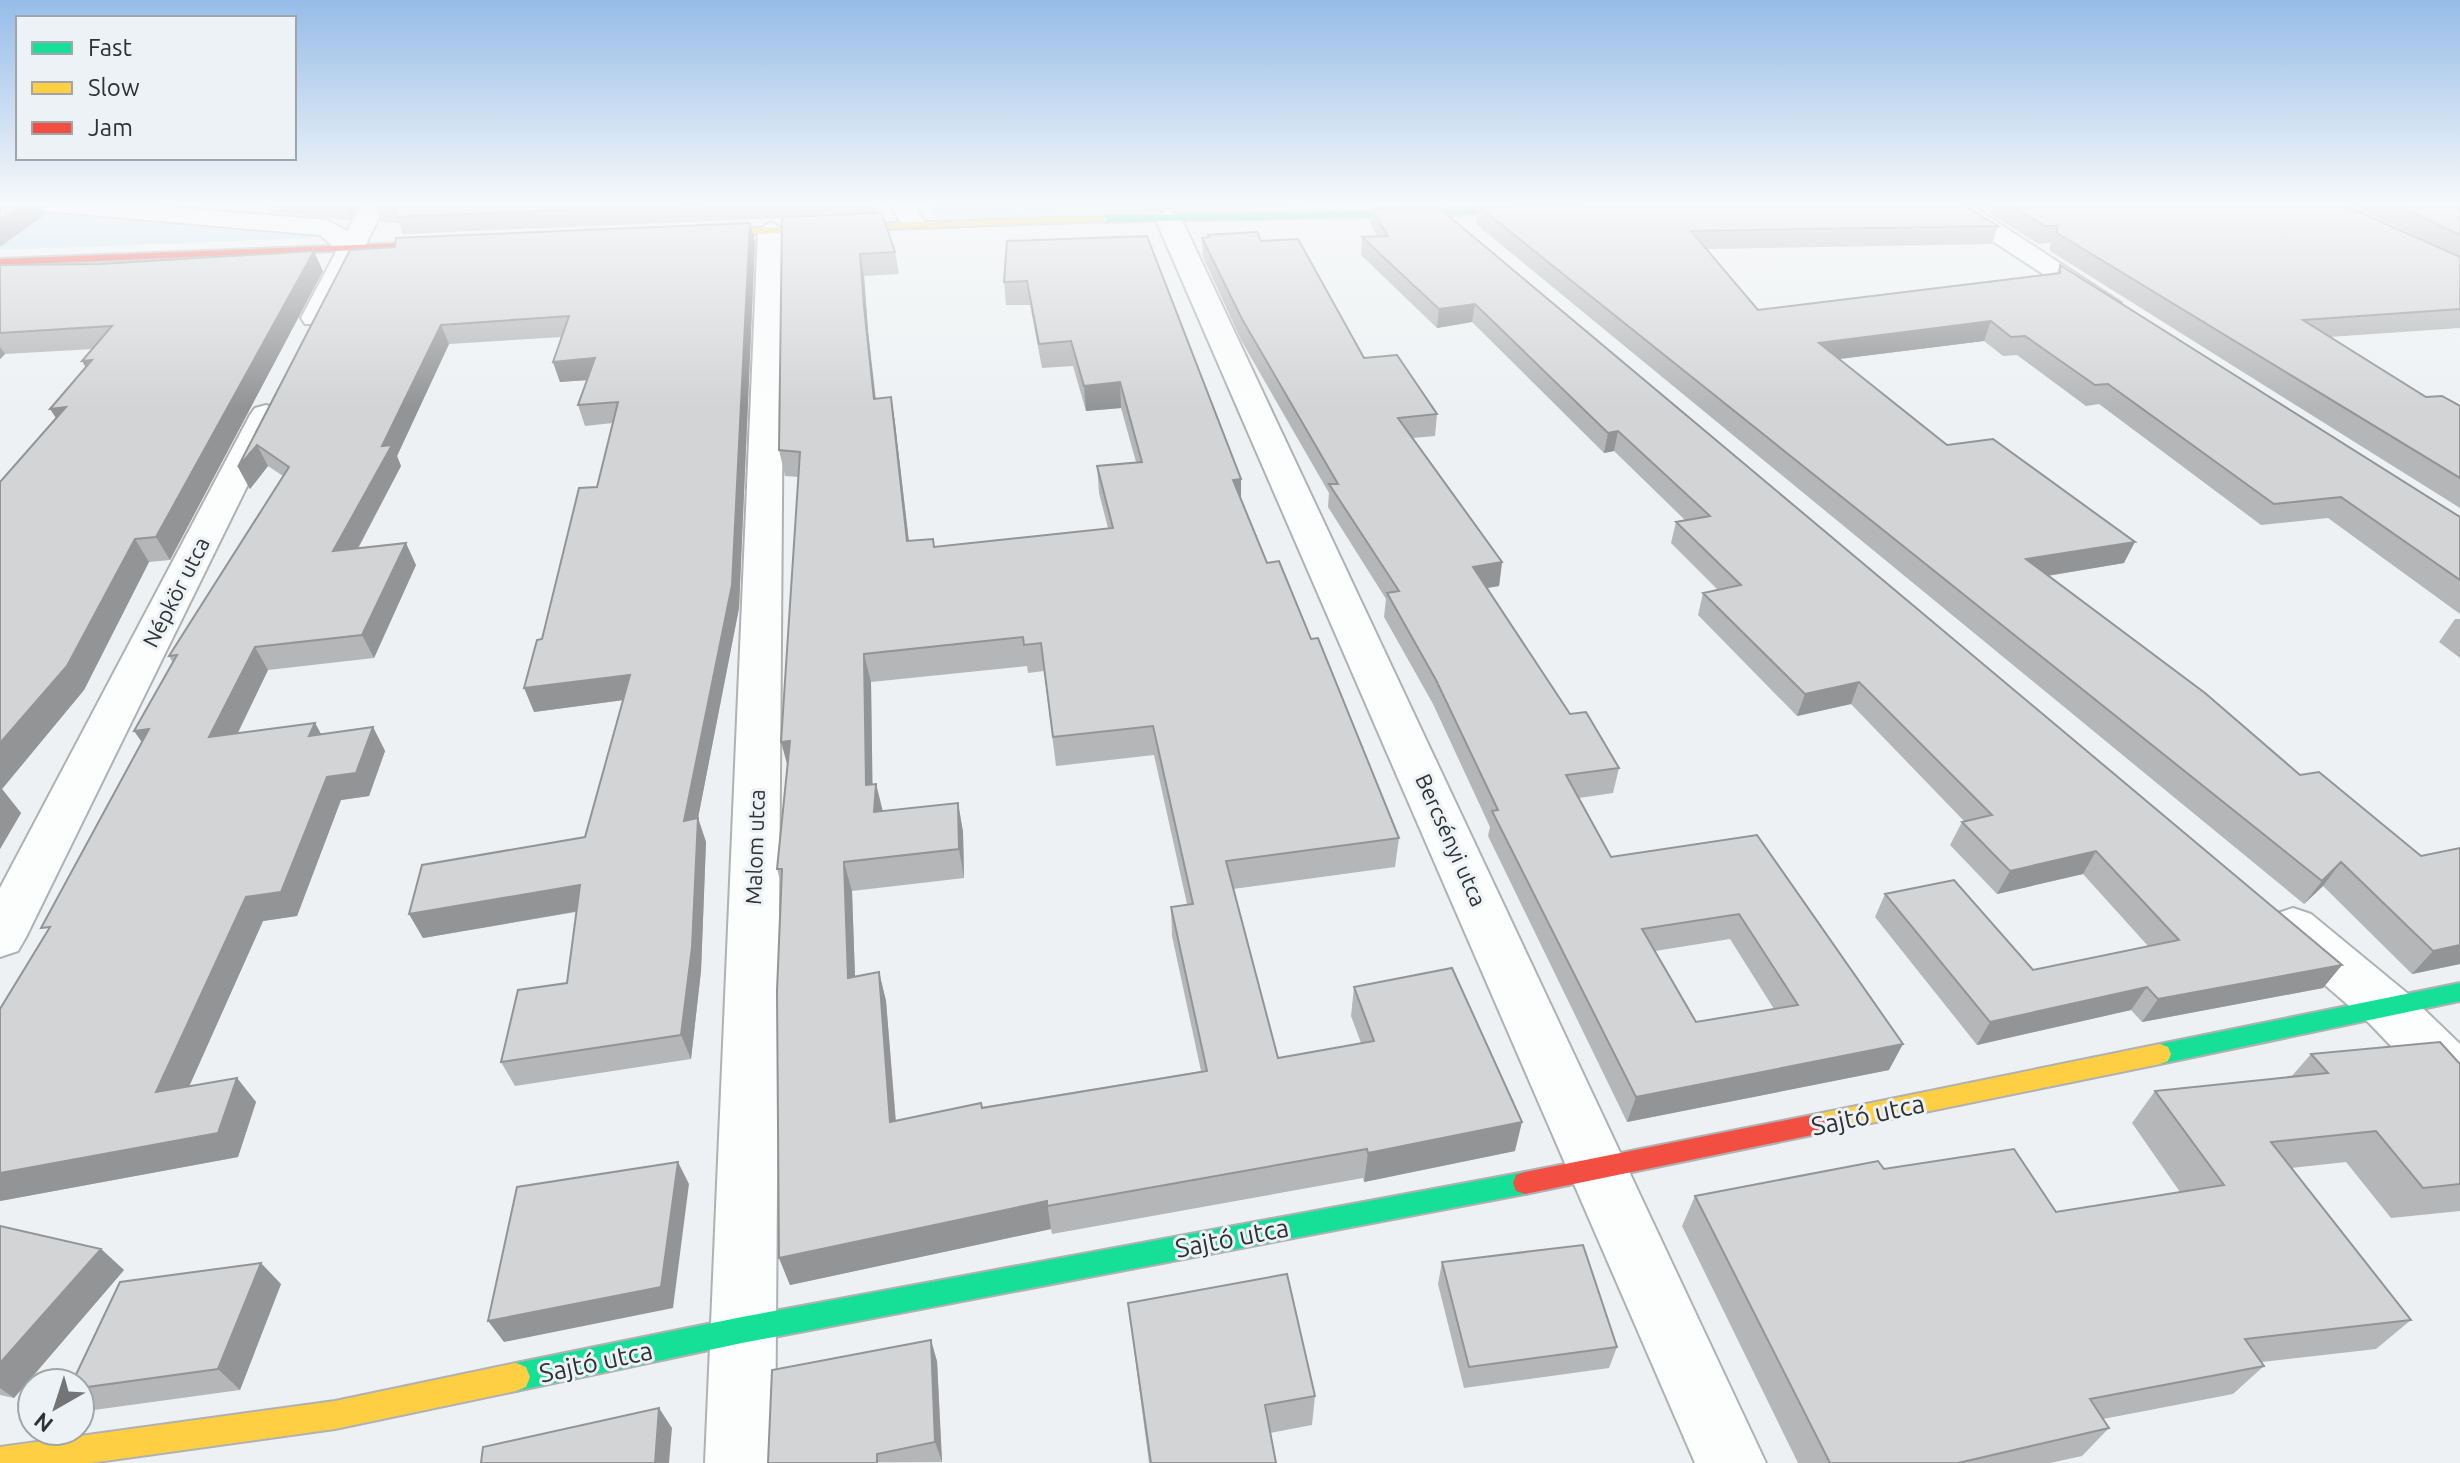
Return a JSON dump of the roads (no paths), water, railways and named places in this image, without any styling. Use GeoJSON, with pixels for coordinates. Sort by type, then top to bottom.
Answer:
{"type":"FeatureCollection","features":[{"type":"Feature","properties":{"kind":"main road","name":"Sajtó utca"},"geometry":{"type":"LineString","coordinates":[[0,1461],[335,1415],[742,1330],[1600,1169],[2460,992]]}},
{"type":"Feature","properties":{"kind":"street","name":"Népkör utca"},"geometry":{"type":"LineString","coordinates":[[0,937],[338,270]]}},
{"type":"Feature","properties":{"kind":"street","name":"Malom utca"},"geometry":{"type":"LineString","coordinates":[[740,1463],[770,270]]}},
{"type":"Feature","properties":{"kind":"street","name":"Bercsényi utca"},"geometry":{"type":"LineString","coordinates":[[1192,270],[1731,1463]]}},
{"type":"Feature","properties":{"kind":"street"},"geometry":{"type":"LineString","coordinates":[[2056,270],[2132,319]]}},
{"type":"Feature","properties":{"kind":"street"},"geometry":{"type":"LineString","coordinates":[[2266,906],[2388,1008],[2460,1080]]}}]}
